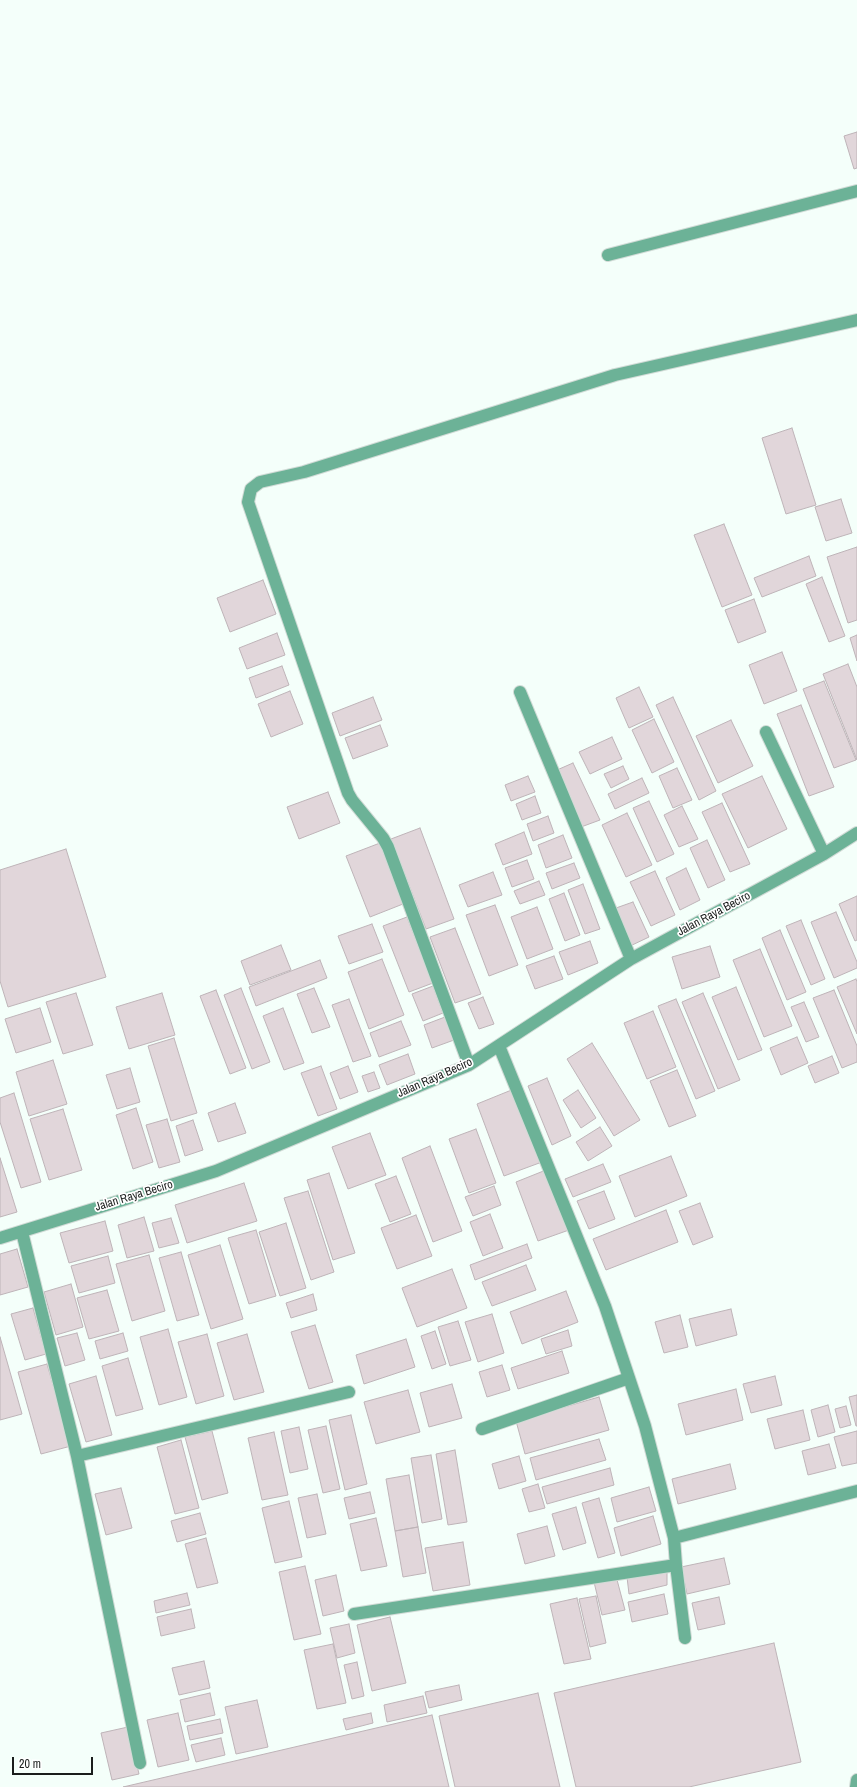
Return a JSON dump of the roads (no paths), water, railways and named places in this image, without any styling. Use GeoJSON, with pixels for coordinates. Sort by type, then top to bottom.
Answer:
{"type":"FeatureCollection","features":[{"type":"Feature","properties":{"kind":"street"},"geometry":{"type":"LineString","coordinates":[[608,255],[857,191]]}},
{"type":"Feature","properties":{"kind":"street"},"geometry":{"type":"LineString","coordinates":[[469,1065],[388,847],[383,838],[348,793],[248,502],[251,490],[260,482],[304,472],[615,375],[857,320]]}},
{"type":"Feature","properties":{"kind":"street"},"geometry":{"type":"LineString","coordinates":[[520,692],[631,959]]}},
{"type":"Feature","properties":{"kind":"street"},"geometry":{"type":"LineString","coordinates":[[766,732],[824,854]]}},
{"type":"Feature","properties":{"kind":"street","name":"Jalan Raya Beciro"},"geometry":{"type":"LineString","coordinates":[[0,1238],[216,1171],[469,1065],[631,959],[824,854],[857,833]]}},
{"type":"Feature","properties":{"kind":"street"},"geometry":{"type":"LineString","coordinates":[[499,1046],[605,1306],[645,1426],[674,1538],[685,1638]]}},
{"type":"Feature","properties":{"kind":"street"},"geometry":{"type":"LineString","coordinates":[[22,1232],[78,1456],[140,1763]]}},
{"type":"Feature","properties":{"kind":"street"},"geometry":{"type":"LineString","coordinates":[[482,1429],[629,1378]]}},
{"type":"Feature","properties":{"kind":"street"},"geometry":{"type":"LineString","coordinates":[[78,1456],[349,1392]]}},
{"type":"Feature","properties":{"kind":"street"},"geometry":{"type":"LineString","coordinates":[[674,1538],[857,1491]]}},
{"type":"Feature","properties":{"kind":"street"},"geometry":{"type":"LineString","coordinates":[[354,1614],[676,1565]]}},
{"type":"Feature","properties":{"kind":"street"},"geometry":{"type":"LineString","coordinates":[[856,1787],[857,1780]]}}]}
